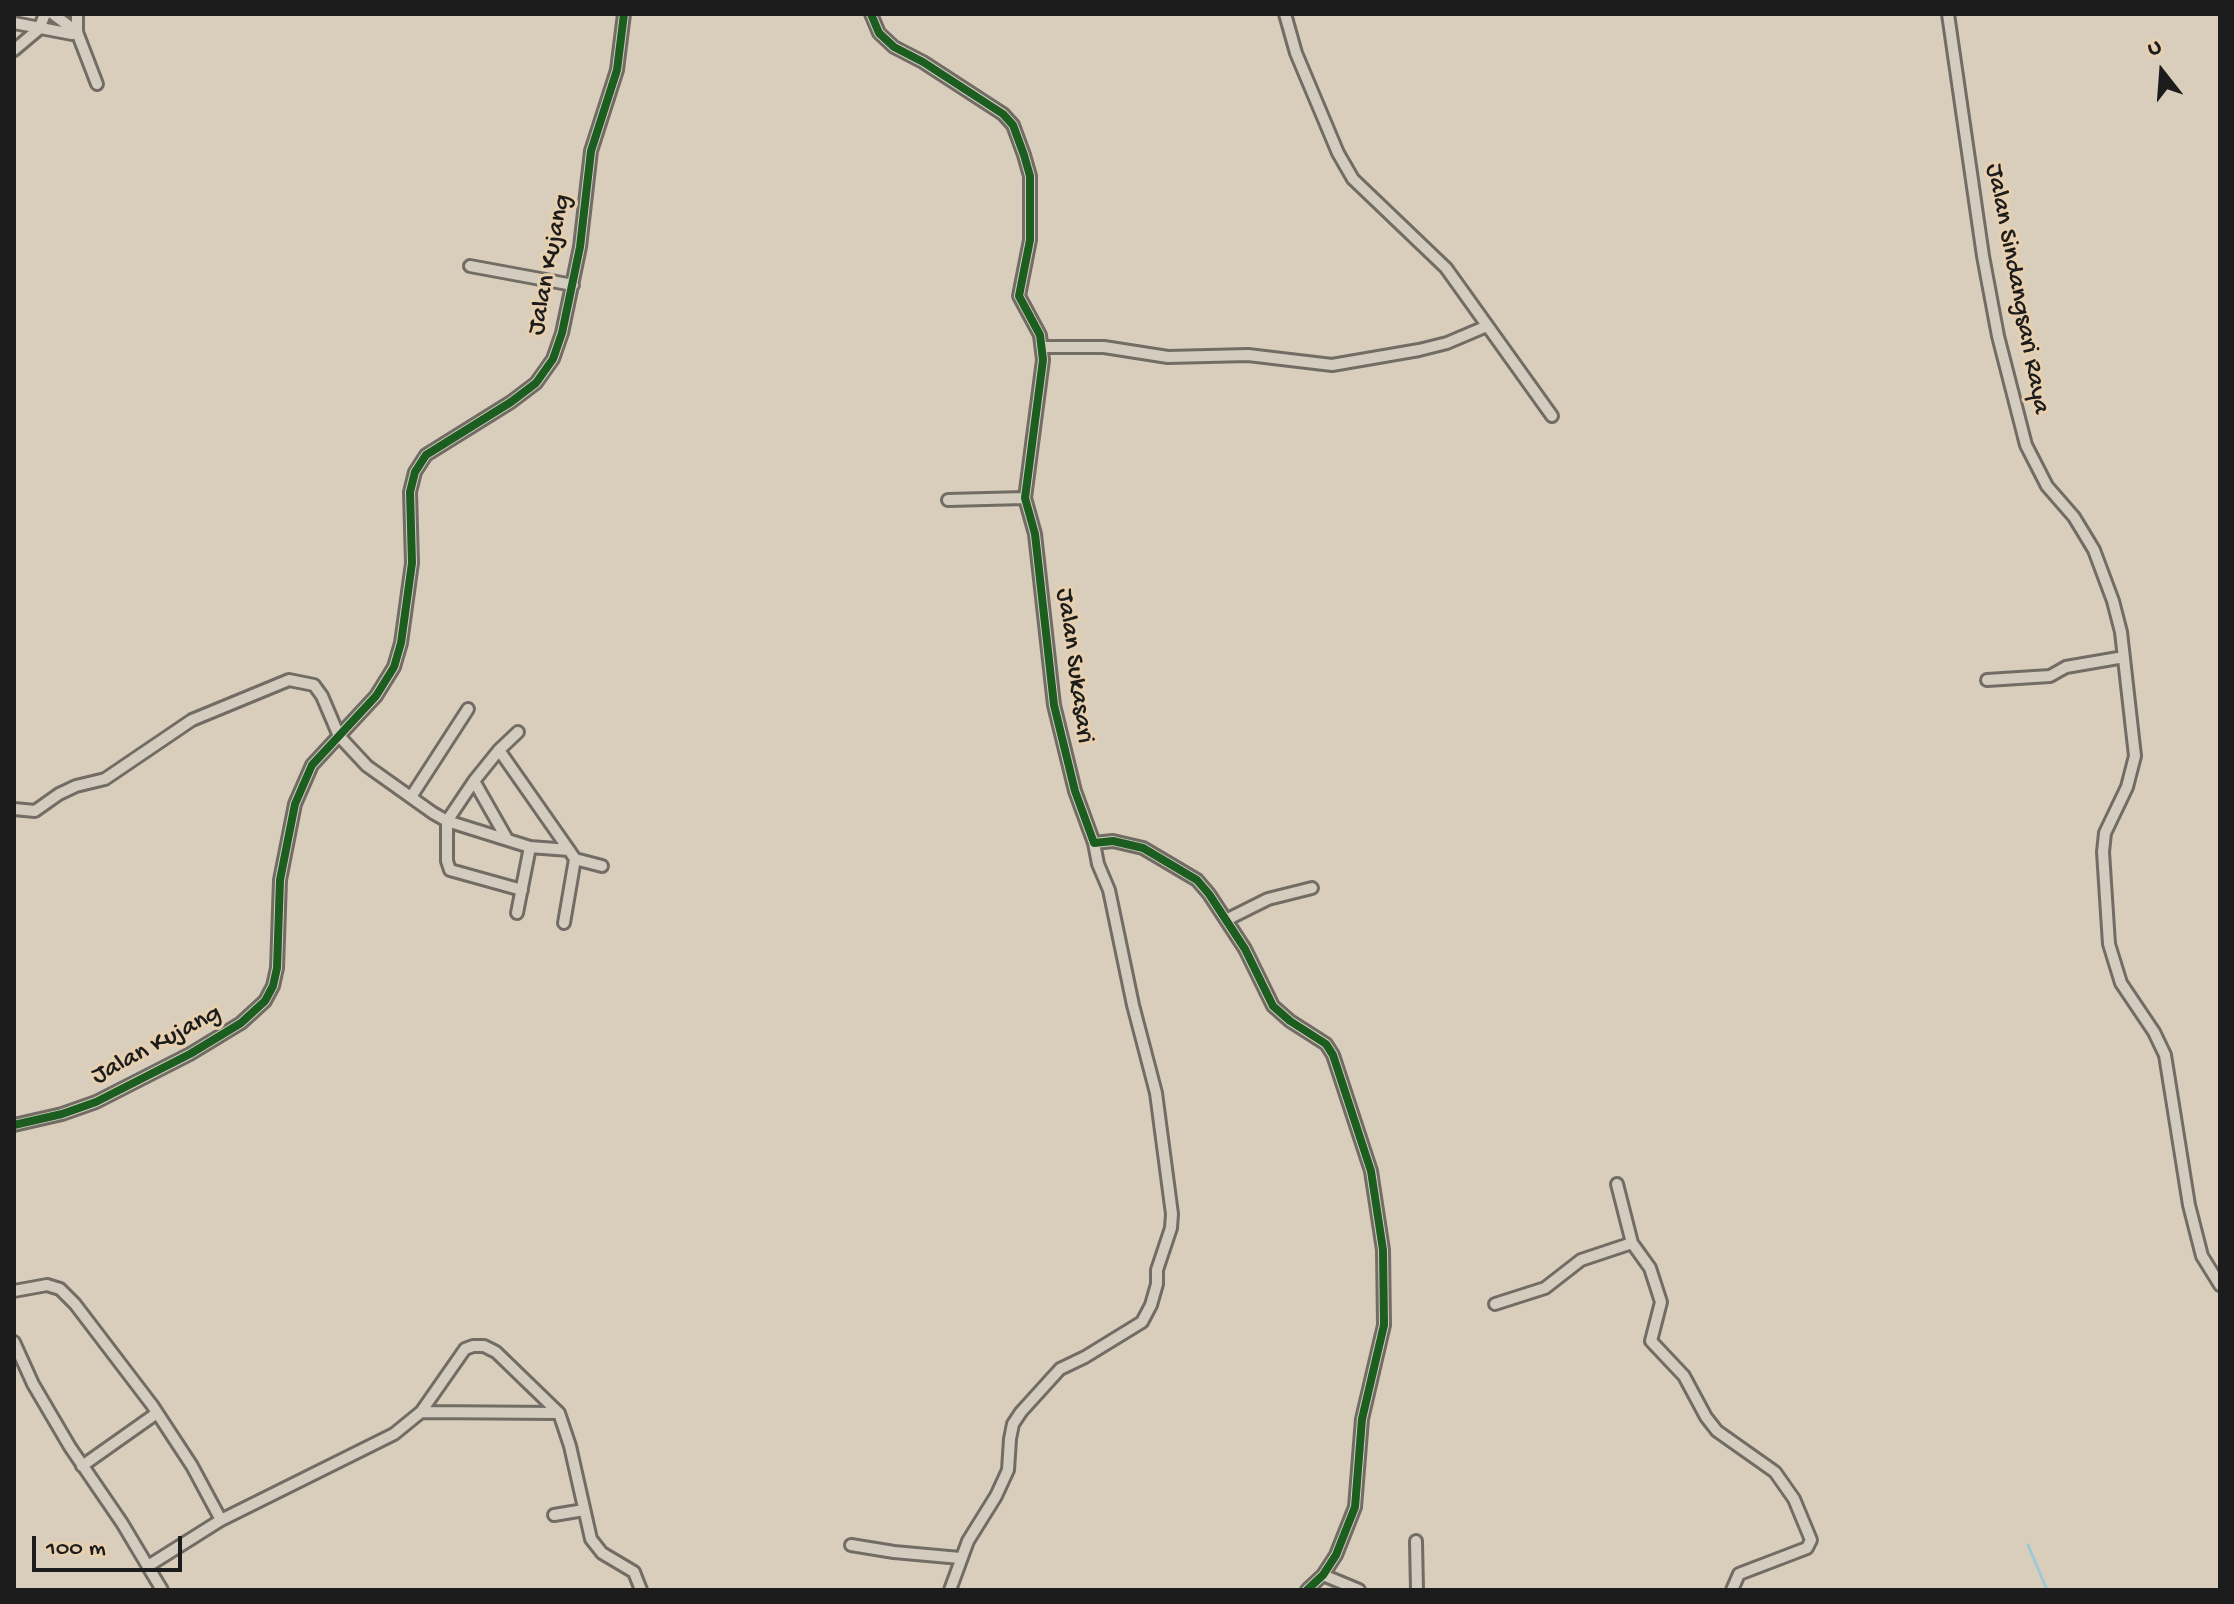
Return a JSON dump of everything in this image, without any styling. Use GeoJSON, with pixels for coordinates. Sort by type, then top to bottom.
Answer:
{"type":"FeatureCollection","features":[{"type":"Feature","properties":{"kind":"street"},"geometry":{"type":"LineString","coordinates":[[14,50],[39,29],[45,14]]}},
{"type":"Feature","properties":{"kind":"street"},"geometry":{"type":"LineString","coordinates":[[53,14],[77,32]]}},
{"type":"Feature","properties":{"kind":"street"},"geometry":{"type":"LineString","coordinates":[[77,14],[77,32],[97,84]]}},
{"type":"Feature","properties":{"kind":"street","name":"Jalan Kujang"},"geometry":{"type":"LineString","coordinates":[[14,1125],[96,1102],[219,1037],[241,1023],[265,1001],[277,968],[280,880],[295,804],[312,765],[376,696],[394,667],[401,643],[412,563],[410,492],[415,472],[426,455],[536,383],[553,359],[573,285],[591,151],[617,70],[624,14]]}},
{"type":"Feature","properties":{"kind":"street","name":"Jalan Sukasari"},"geometry":{"type":"LineString","coordinates":[[871,14],[879,33],[894,47],[923,62],[1003,114],[1013,125],[1030,176],[1029,256],[1019,296],[1037,328],[1043,347],[1042,382],[1025,498],[1035,534],[1054,705],[1075,791],[1109,890],[1133,1005],[1156,1093],[1172,1214],[1171,1228],[1157,1270],[1157,1284],[1142,1322],[1060,1369],[1013,1424],[1008,1470],[960,1558],[950,1590]]}},
{"type":"Feature","properties":{"kind":"street"},"geometry":{"type":"LineString","coordinates":[[1285,14],[1296,53],[1338,153],[1353,179],[1360,189],[1439,261],[1552,416]]}},
{"type":"Feature","properties":{"kind":"street","name":"Jalan Sindangsari Raya"},"geometry":{"type":"LineString","coordinates":[[1948,14],[1983,256],[1998,336],[2026,445],[2047,486],[2074,517],[2094,550],[2113,601],[2124,657],[2135,756],[2130,779],[2110,819],[2104,842],[2109,944],[2121,983],[2154,1032],[2165,1055],[2189,1205],[2202,1256],[2220,1285]]}},
{"type":"Feature","properties":{"kind":"street"},"geometry":{"type":"LineString","coordinates":[[14,23],[67,34],[77,32]]}},
{"type":"Feature","properties":{"kind":"street"},"geometry":{"type":"LineString","coordinates":[[470,266],[573,285]]}},
{"type":"Feature","properties":{"kind":"street"},"geometry":{"type":"LineString","coordinates":[[1043,347],[1104,347],[1182,358],[1248,355],[1332,365],[1447,343],[1487,326]]}},
{"type":"Feature","properties":{"kind":"street"},"geometry":{"type":"LineString","coordinates":[[948,500],[1025,498]]}},
{"type":"Feature","properties":{"kind":"street"},"geometry":{"type":"LineString","coordinates":[[1987,680],[2050,676],[2066,667],[2124,657]]}},
{"type":"Feature","properties":{"kind":"street"},"geometry":{"type":"LineString","coordinates":[[14,809],[35,811],[76,786],[105,779],[192,720],[289,680],[314,685],[339,736],[367,766],[447,821],[530,847],[572,854],[602,866]]}},
{"type":"Feature","properties":{"kind":"street"},"geometry":{"type":"LineString","coordinates":[[411,797],[468,709]]}},
{"type":"Feature","properties":{"kind":"street"},"geometry":{"type":"LineString","coordinates":[[518,732],[474,781],[447,821],[447,861],[450,870],[522,890]]}},
{"type":"Feature","properties":{"kind":"street"},"geometry":{"type":"LineString","coordinates":[[499,750],[572,854],[564,923]]}},
{"type":"Feature","properties":{"kind":"street"},"geometry":{"type":"LineString","coordinates":[[474,781],[508,840]]}},
{"type":"Feature","properties":{"kind":"street"},"geometry":{"type":"LineString","coordinates":[[1094,843],[1128,843],[1164,859],[1197,880],[1245,949],[1273,1006],[1326,1044],[1333,1055],[1371,1171],[1383,1250],[1384,1325],[1362,1419],[1355,1507],[1336,1555],[1323,1575],[1307,1590]]}},
{"type":"Feature","properties":{"kind":"street"},"geometry":{"type":"LineString","coordinates":[[517,913],[530,847]]}},
{"type":"Feature","properties":{"kind":"street"},"geometry":{"type":"LineString","coordinates":[[1226,920],[1268,899],[1312,888]]}},
{"type":"Feature","properties":{"kind":"street"},"geometry":{"type":"LineString","coordinates":[[1617,1184],[1632,1243],[1650,1268],[1661,1302],[1651,1335],[1654,1346],[1684,1376],[1717,1431],[1775,1472],[1794,1499],[1811,1540],[1807,1548],[1739,1574],[1732,1590]]}},
{"type":"Feature","properties":{"kind":"street"},"geometry":{"type":"LineString","coordinates":[[1495,1304],[1545,1288],[1581,1260],[1632,1243]]}},
{"type":"Feature","properties":{"kind":"street"},"geometry":{"type":"LineString","coordinates":[[14,1291],[47,1285],[60,1289],[75,1304],[157,1413],[192,1466],[221,1520]]}},
{"type":"Feature","properties":{"kind":"street"},"geometry":{"type":"LineString","coordinates":[[14,1342],[33,1384],[162,1590]]}},
{"type":"Feature","properties":{"kind":"street"},"geometry":{"type":"LineString","coordinates":[[148,1566],[221,1520],[394,1434],[421,1412],[458,1357],[473,1346],[496,1352],[559,1413],[570,1446],[591,1539],[602,1553],[634,1572],[641,1590]]}},
{"type":"Feature","properties":{"kind":"street"},"geometry":{"type":"LineString","coordinates":[[421,1412],[559,1413]]}},
{"type":"Feature","properties":{"kind":"street"},"geometry":{"type":"LineString","coordinates":[[82,1466],[157,1413]]}},
{"type":"Feature","properties":{"kind":"street"},"geometry":{"type":"LineString","coordinates":[[554,1515],[584,1510]]}},
{"type":"Feature","properties":{"kind":"street"},"geometry":{"type":"LineString","coordinates":[[1416,1541],[1417,1590]]}},
{"type":"Feature","properties":{"kind":"street"},"geometry":{"type":"LineString","coordinates":[[851,1545],[960,1558]]}},
{"type":"Feature","properties":{"kind":"street"},"geometry":{"type":"LineString","coordinates":[[1323,1575],[1359,1590]]}},
{"type":"Feature","properties":{"kind":"waterway"},"geometry":{"type":"LineString","coordinates":[[2028,1545],[2047,1590]]}},
{"type":"Feature","properties":{"kind":"cycle path"},"geometry":{"type":"LineString","coordinates":[[14,1125],[96,1102],[190,1054],[241,1023],[265,1001],[277,968],[280,880],[295,804],[312,765],[376,696],[394,667],[401,643],[412,563],[410,492],[415,472],[426,455],[536,383],[553,359],[562,333],[580,247],[591,151],[617,70],[624,14]]}},
{"type":"Feature","properties":{"kind":"cycle path"},"geometry":{"type":"LineString","coordinates":[[871,14],[879,33],[894,47],[923,62],[1003,114],[1013,125],[1030,176],[1030,240],[1019,296],[1040,335],[1043,360],[1025,498],[1035,534],[1054,705],[1075,791],[1094,843],[1113,841],[1143,848],[1197,880],[1209,894],[1245,949],[1273,1006],[1326,1044],[1333,1055],[1371,1171],[1383,1250],[1384,1325],[1362,1419],[1355,1507],[1336,1555],[1323,1575],[1307,1590]]}}]}
